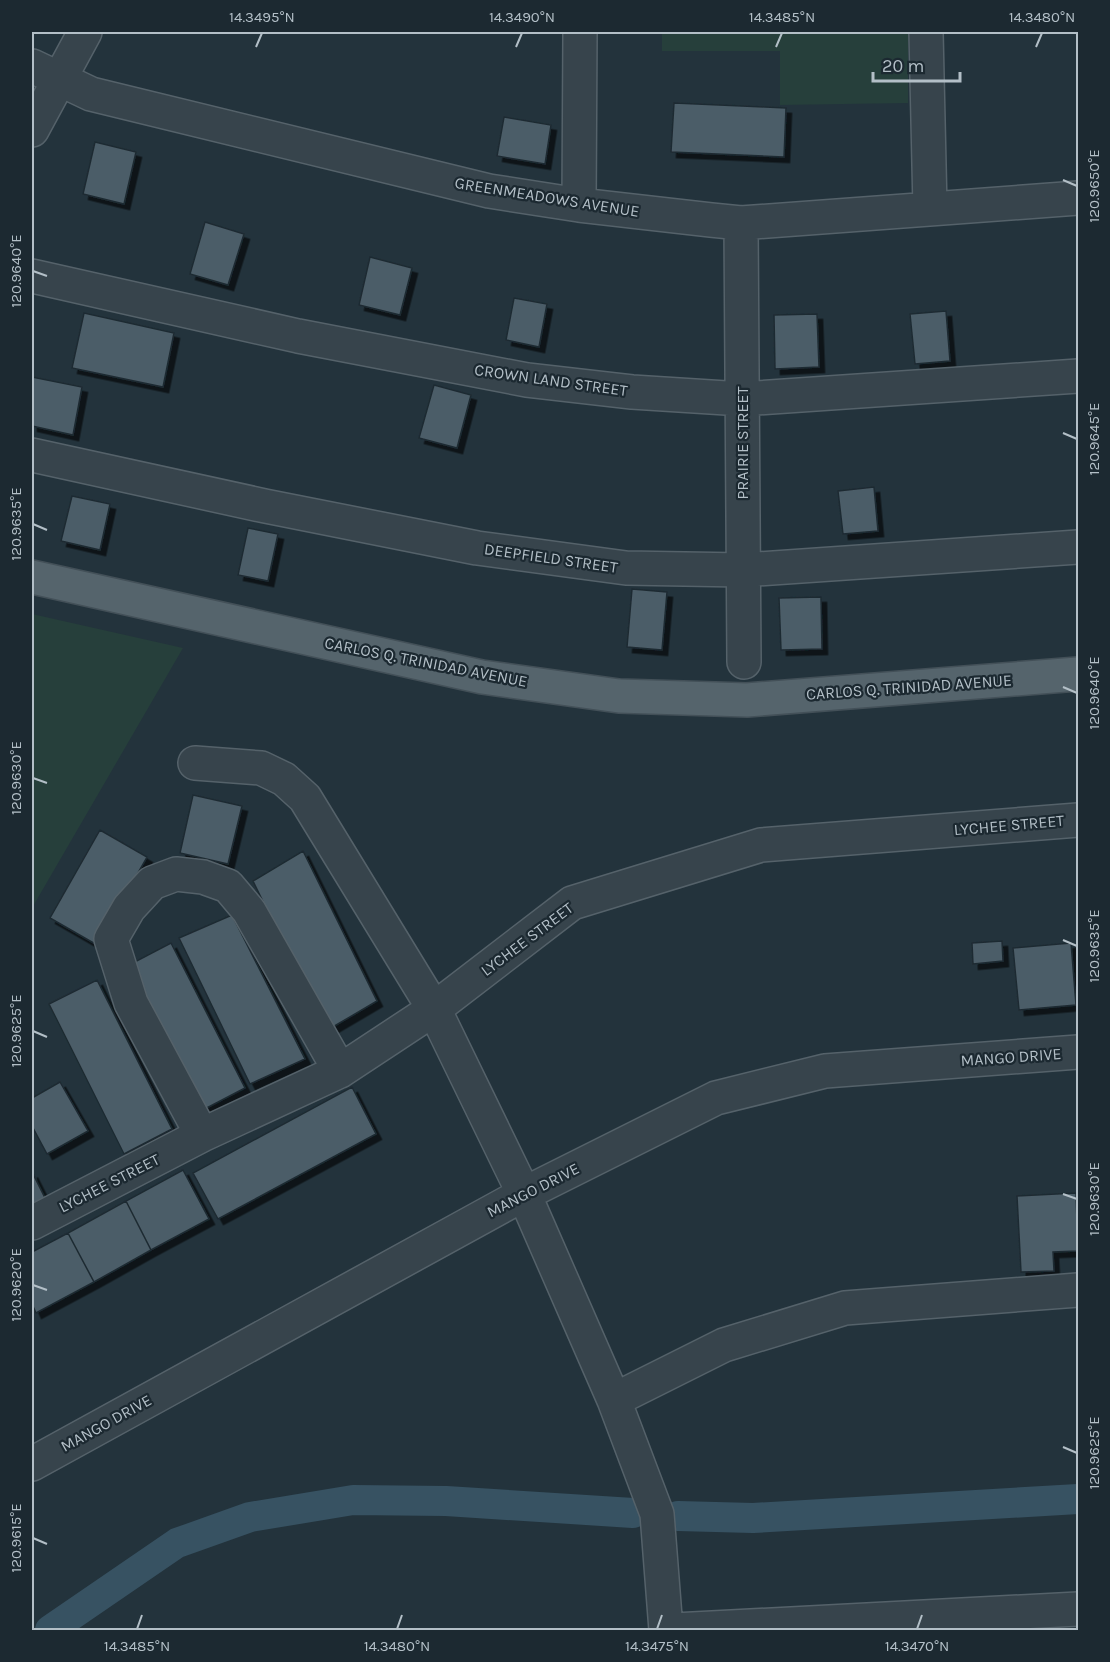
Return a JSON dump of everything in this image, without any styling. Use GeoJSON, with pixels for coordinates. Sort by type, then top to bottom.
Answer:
{"type":"FeatureCollection","features":[{"type":"Feature","properties":{"kind":"main road","name":"CARLOS Q. TRINIDAD AVENUE"},"geometry":{"type":"LineString","coordinates":[[32,577],[482,677],[619,696],[747,700],[1078,674]]}},
{"type":"Feature","properties":{"kind":"street"},"geometry":{"type":"LineString","coordinates":[[32,130],[45,73],[85,32]]}},
{"type":"Feature","properties":{"kind":"street"},"geometry":{"type":"LineString","coordinates":[[579,205],[580,32]]}},
{"type":"Feature","properties":{"kind":"street"},"geometry":{"type":"LineString","coordinates":[[926,32],[930,209]]}},
{"type":"Feature","properties":{"kind":"street","name":"GREENMEADOWS AVENUE"},"geometry":{"type":"LineString","coordinates":[[45,73],[91,94],[489,191],[579,205],[741,223],[1078,198]]}},
{"type":"Feature","properties":{"kind":"street","name":"PRAIRIE STREET"},"geometry":{"type":"LineString","coordinates":[[741,223],[744,662]]}},
{"type":"Feature","properties":{"kind":"street","name":"CROWN LAND STREET"},"geometry":{"type":"LineString","coordinates":[[32,276],[298,336],[526,380],[633,392],[742,399],[1078,376]]}},
{"type":"Feature","properties":{"kind":"street","name":"DEEPFIELD STREET"},"geometry":{"type":"LineString","coordinates":[[32,455],[477,548],[626,568],[743,570],[1078,547]]}},
{"type":"Feature","properties":{"kind":"street"},"geometry":{"type":"LineString","coordinates":[[195,763],[261,768],[284,779],[305,798],[434,1009],[524,1194],[614,1400],[657,1514],[666,1630]]}},
{"type":"Feature","properties":{"kind":"street","name":"LYCHEE STREET"},"geometry":{"type":"LineString","coordinates":[[32,1223],[202,1135],[340,1071],[434,1009],[572,903],[761,845],[1078,820]]}},
{"type":"Feature","properties":{"kind":"street"},"geometry":{"type":"LineString","coordinates":[[202,1135],[131,1003],[111,939],[129,908],[152,884],[176,874],[203,877],[228,886],[249,911],[340,1071]]}},
{"type":"Feature","properties":{"kind":"street","name":"MANGO DRIVE"},"geometry":{"type":"LineString","coordinates":[[32,1464],[524,1194],[716,1098],[825,1071],[1078,1052]]}},
{"type":"Feature","properties":{"kind":"street"},"geometry":{"type":"LineString","coordinates":[[614,1400],[724,1345],[845,1308],[1078,1290]]}},
{"type":"Feature","properties":{"kind":"street"},"geometry":{"type":"LineString","coordinates":[[674,1630],[1078,1609]]}},
{"type":"Feature","properties":{"kind":"green space"},"geometry":{"type":"Polygon","coordinates":[[[662,32],[908,32],[908,103],[780,105],[780,51],[662,51],[662,32]]]}},
{"type":"Feature","properties":{"kind":"green space"},"geometry":{"type":"Polygon","coordinates":[[[32,614],[183,648],[32,908],[32,614]]]}},
{"type":"Feature","properties":{"kind":"building"},"geometry":{"type":"Polygon","coordinates":[[[674,103],[786,108],[784,157],[671,152],[674,103]]]}},
{"type":"Feature","properties":{"kind":"building"},"geometry":{"type":"Polygon","coordinates":[[[504,117],[551,125],[545,164],[497,156],[504,117]]]}},
{"type":"Feature","properties":{"kind":"building"},"geometry":{"type":"Polygon","coordinates":[[[95,142],[136,152],[124,204],[83,194],[95,142]]]}},
{"type":"Feature","properties":{"kind":"building"},"geometry":{"type":"Polygon","coordinates":[[[205,222],[244,234],[228,285],[190,274],[205,222]]]}},
{"type":"Feature","properties":{"kind":"building"},"geometry":{"type":"Polygon","coordinates":[[[370,257],[412,268],[400,315],[359,305],[370,257]]]}},
{"type":"Feature","properties":{"kind":"building"},"geometry":{"type":"Polygon","coordinates":[[[514,298],[547,304],[539,347],[506,340],[514,298]]]}},
{"type":"Feature","properties":{"kind":"building"},"geometry":{"type":"Polygon","coordinates":[[[946,311],[950,361],[915,364],[910,314],[946,311]]]}},
{"type":"Feature","properties":{"kind":"building"},"geometry":{"type":"Polygon","coordinates":[[[84,313],[174,333],[163,387],[72,368],[84,313]]]}},
{"type":"Feature","properties":{"kind":"building"},"geometry":{"type":"Polygon","coordinates":[[[817,314],[819,367],[775,369],[774,315],[817,314]]]}},
{"type":"Feature","properties":{"kind":"building"},"geometry":{"type":"Polygon","coordinates":[[[32,377],[82,387],[73,435],[32,426],[32,377]]]}},
{"type":"Feature","properties":{"kind":"building"},"geometry":{"type":"Polygon","coordinates":[[[434,385],[471,395],[457,448],[419,438],[434,385]]]}},
{"type":"Feature","properties":{"kind":"building"},"geometry":{"type":"Polygon","coordinates":[[[874,487],[878,531],[843,534],[838,491],[874,487]]]}},
{"type":"Feature","properties":{"kind":"building"},"geometry":{"type":"Polygon","coordinates":[[[72,496],[110,504],[100,550],[61,541],[72,496]]]}},
{"type":"Feature","properties":{"kind":"building"},"geometry":{"type":"Polygon","coordinates":[[[248,528],[278,534],[268,581],[238,575],[248,528]]]}},
{"type":"Feature","properties":{"kind":"building"},"geometry":{"type":"Polygon","coordinates":[[[632,589],[667,592],[662,650],[627,647],[632,589]]]}},
{"type":"Feature","properties":{"kind":"building"},"geometry":{"type":"Polygon","coordinates":[[[821,597],[822,649],[781,650],[779,598],[821,597]]]}},
{"type":"Feature","properties":{"kind":"building"},"geometry":{"type":"Polygon","coordinates":[[[193,795],[242,806],[228,864],[180,853],[193,795]]]}},
{"type":"Feature","properties":{"kind":"building"},"geometry":{"type":"Polygon","coordinates":[[[100,830],[147,857],[97,945],[50,918],[100,830]]]}},
{"type":"Feature","properties":{"kind":"building"},"geometry":{"type":"Polygon","coordinates":[[[303,851],[377,1001],[326,1031],[253,881],[303,851]]]}},
{"type":"Feature","properties":{"kind":"building"},"geometry":{"type":"Polygon","coordinates":[[[232,915],[305,1059],[250,1084],[179,938],[232,915]]]}},
{"type":"Feature","properties":{"kind":"building"},"geometry":{"type":"Polygon","coordinates":[[[1002,941],[1003,961],[973,964],[972,943],[1002,941]]]}},
{"type":"Feature","properties":{"kind":"building"},"geometry":{"type":"Polygon","coordinates":[[[171,943],[245,1088],[199,1112],[125,967],[171,943]]]}},
{"type":"Feature","properties":{"kind":"building"},"geometry":{"type":"Polygon","coordinates":[[[1071,943],[1076,1005],[1019,1010],[1013,948],[1071,943]]]}},
{"type":"Feature","properties":{"kind":"building"},"geometry":{"type":"Polygon","coordinates":[[[97,980],[172,1129],[124,1154],[49,1004],[97,980]]]}},
{"type":"Feature","properties":{"kind":"building"},"geometry":{"type":"Polygon","coordinates":[[[60,1082],[88,1131],[47,1154],[32,1126],[32,1098],[60,1082]]]}},
{"type":"Feature","properties":{"kind":"building"},"geometry":{"type":"Polygon","coordinates":[[[352,1087],[376,1134],[218,1219],[193,1173],[352,1087]]]}},
{"type":"Feature","properties":{"kind":"building"},"geometry":{"type":"Polygon","coordinates":[[[183,1170],[209,1219],[151,1250],[126,1201],[183,1170]]]}},
{"type":"Feature","properties":{"kind":"building"},"geometry":{"type":"Polygon","coordinates":[[[32,1172],[45,1198],[32,1205],[32,1172]]]}},
{"type":"Feature","properties":{"kind":"building"},"geometry":{"type":"Polygon","coordinates":[[[1076,1193],[1078,1251],[1053,1252],[1054,1271],[1021,1272],[1017,1196],[1076,1193]]]}},
{"type":"Feature","properties":{"kind":"building"},"geometry":{"type":"Polygon","coordinates":[[[126,1201],[151,1250],[94,1282],[68,1233],[126,1201]]]}},
{"type":"Feature","properties":{"kind":"building"},"geometry":{"type":"Polygon","coordinates":[[[68,1233],[94,1282],[36,1313],[32,1304],[32,1252],[68,1233]]]}},
{"type":"Feature","properties":{"kind":"waterway"},"geometry":{"type":"LineString","coordinates":[[678,1516],[753,1518],[1078,1499]]}},
{"type":"Feature","properties":{"kind":"waterway"},"geometry":{"type":"LineString","coordinates":[[50,1630],[177,1543],[250,1517],[353,1500],[446,1501],[633,1513]]}}]}
